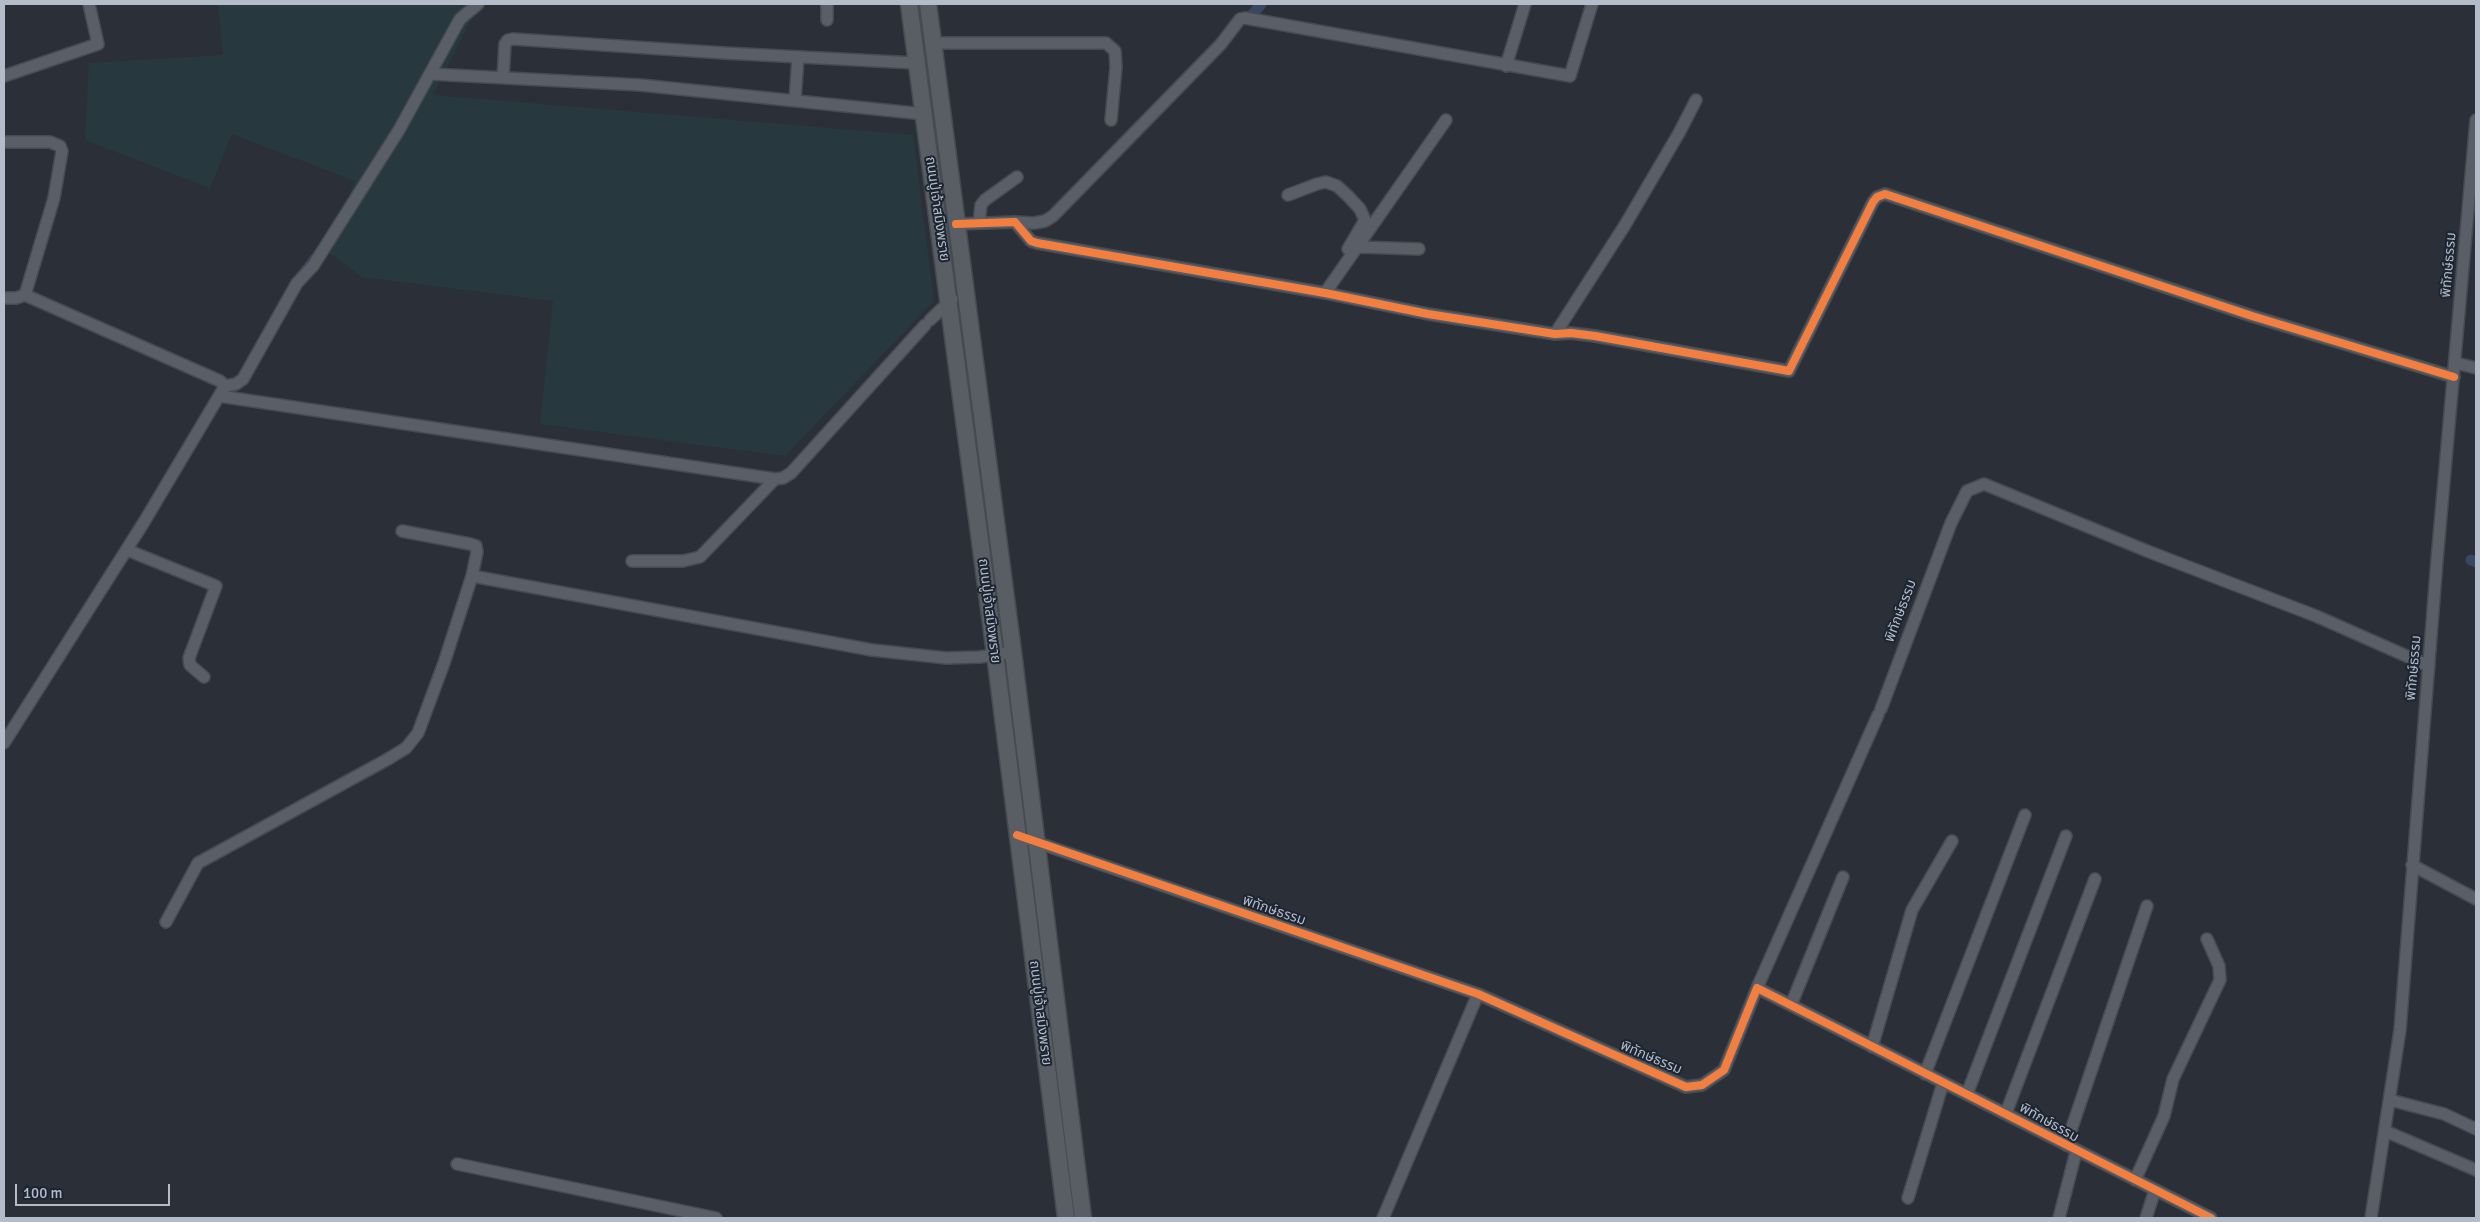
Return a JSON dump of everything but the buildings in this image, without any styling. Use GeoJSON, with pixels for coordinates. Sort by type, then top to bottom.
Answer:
{"type":"FeatureCollection","features":[{"type":"Feature","properties":{"kind":"main road","name":"ถนนปู่เจ้าสมิงพราย"},"geometry":{"type":"LineString","coordinates":[[909,4],[924,114],[957,298],[1013,652],[1036,842],[1068,1163],[1066,1218]]}},
{"type":"Feature","properties":{"kind":"main road","name":"ถนนปู่เจ้าสมิงพราย"},"geometry":{"type":"LineString","coordinates":[[928,4],[956,224],[957,298],[995,654],[1017,835],[1068,1163],[1083,1218]]}},
{"type":"Feature","properties":{"kind":"street"},"geometry":{"type":"LineString","coordinates":[[4,76],[98,44],[89,4]]}},
{"type":"Feature","properties":{"kind":"street"},"geometry":{"type":"LineString","coordinates":[[4,743],[127,550],[222,391],[242,379],[297,283],[314,266],[435,74],[460,19],[478,4]]}},
{"type":"Feature","properties":{"kind":"street"},"geometry":{"type":"LineString","coordinates":[[827,4],[827,20]]}},
{"type":"Feature","properties":{"kind":"street"},"geometry":{"type":"LineString","coordinates":[[1506,66],[1526,4]]}},
{"type":"Feature","properties":{"kind":"street"},"geometry":{"type":"LineString","coordinates":[[956,224],[1034,223],[1044,221],[1053,216],[1221,44],[1240,19],[1245,18],[1570,76],[1592,4]]}},
{"type":"Feature","properties":{"kind":"street"},"geometry":{"type":"LineString","coordinates":[[503,77],[506,44],[508,40],[513,39],[916,63]]}},
{"type":"Feature","properties":{"kind":"street"},"geometry":{"type":"LineString","coordinates":[[933,43],[1106,43],[1114,51],[1116,67],[1111,120]]}},
{"type":"Feature","properties":{"kind":"street"},"geometry":{"type":"LineString","coordinates":[[795,100],[798,57]]}},
{"type":"Feature","properties":{"kind":"street"},"geometry":{"type":"LineString","coordinates":[[435,74],[640,85],[924,114]]}},
{"type":"Feature","properties":{"kind":"street"},"geometry":{"type":"LineString","coordinates":[[1555,334],[1625,226],[1680,133],[1696,100]]}},
{"type":"Feature","properties":{"kind":"street"},"geometry":{"type":"LineString","coordinates":[[1325,292],[1446,120]]}},
{"type":"Feature","properties":{"kind":"street","name":"พิทักษ์ธรรม"},"geometry":{"type":"LineString","coordinates":[[2371,1218],[2400,1030],[2412,864],[2475,150],[2476,120]]}},
{"type":"Feature","properties":{"kind":"street"},"geometry":{"type":"LineString","coordinates":[[4,142],[50,142],[60,146],[62,151],[54,198],[25,295]]}},
{"type":"Feature","properties":{"kind":"street"},"geometry":{"type":"LineString","coordinates":[[979,223],[981,206],[985,200],[1017,177]]}},
{"type":"Feature","properties":{"kind":"street"},"geometry":{"type":"LineString","coordinates":[[1288,195],[1326,182],[1337,186],[1360,209],[1365,220],[1346,253],[1345,266]]}},
{"type":"Feature","properties":{"kind":"street"},"geometry":{"type":"LineString","coordinates":[[1015,222],[1031,241],[1038,243],[1325,292],[1428,314],[1555,334],[1571,333],[1595,336],[1789,371],[1873,202],[1877,197],[1885,194],[2252,316],[2454,377]]}},
{"type":"Feature","properties":{"kind":"street"},"geometry":{"type":"LineString","coordinates":[[1358,247],[1419,249]]}},
{"type":"Feature","properties":{"kind":"street"},"geometry":{"type":"LineString","coordinates":[[4,298],[16,298],[25,295],[220,381],[222,391]]}},
{"type":"Feature","properties":{"kind":"street"},"geometry":{"type":"LineString","coordinates":[[222,391],[774,479],[783,478],[791,473],[928,322],[957,298]]}},
{"type":"Feature","properties":{"kind":"street"},"geometry":{"type":"LineString","coordinates":[[2456,363],[2476,368]]}},
{"type":"Feature","properties":{"kind":"street"},"geometry":{"type":"LineString","coordinates":[[632,561],[683,561],[700,557],[774,479]]}},
{"type":"Feature","properties":{"kind":"street","name":"พิทักษ์ธรรม"},"geometry":{"type":"LineString","coordinates":[[1017,835],[1478,994],[1686,1087],[1702,1085],[1724,1070],[1757,988],[1880,712],[1951,523],[1967,491],[1984,484],[2147,551],[2316,616],[2429,666]]}},
{"type":"Feature","properties":{"kind":"street"},"geometry":{"type":"LineString","coordinates":[[166,922],[198,863],[406,748],[418,734],[440,678],[472,576],[476,546],[402,530]]}},
{"type":"Feature","properties":{"kind":"street"},"geometry":{"type":"LineString","coordinates":[[127,550],[216,586],[189,658],[190,664],[204,677]]}},
{"type":"Feature","properties":{"kind":"street"},"geometry":{"type":"LineString","coordinates":[[472,576],[872,650],[946,658],[1013,652]]}},
{"type":"Feature","properties":{"kind":"street"},"geometry":{"type":"LineString","coordinates":[[1925,1074],[2026,815]]}},
{"type":"Feature","properties":{"kind":"street"},"geometry":{"type":"LineString","coordinates":[[1967,1094],[2066,836]]}},
{"type":"Feature","properties":{"kind":"street"},"geometry":{"type":"LineString","coordinates":[[1872,1047],[1912,910],[1952,841]]}},
{"type":"Feature","properties":{"kind":"street"},"geometry":{"type":"LineString","coordinates":[[2412,864],[2476,899]]}},
{"type":"Feature","properties":{"kind":"street"},"geometry":{"type":"LineString","coordinates":[[1790,1005],[1843,877]]}},
{"type":"Feature","properties":{"kind":"street"},"geometry":{"type":"LineString","coordinates":[[2006,1113],[2095,879]]}},
{"type":"Feature","properties":{"kind":"street"},"geometry":{"type":"LineString","coordinates":[[2066,1145],[2147,906]]}},
{"type":"Feature","properties":{"kind":"street"},"geometry":{"type":"LineString","coordinates":[[2135,1180],[2164,1116],[2173,1079],[2220,980],[2219,966],[2207,939]]}},
{"type":"Feature","properties":{"kind":"street","name":"พิทักษ์ธรรม"},"geometry":{"type":"LineString","coordinates":[[1757,988],[2006,1113],[2076,1152],[2210,1218]]}},
{"type":"Feature","properties":{"kind":"street"},"geometry":{"type":"LineString","coordinates":[[1383,1218],[1478,994]]}},
{"type":"Feature","properties":{"kind":"street"},"geometry":{"type":"LineString","coordinates":[[1908,1198],[1943,1082]]}},
{"type":"Feature","properties":{"kind":"street"},"geometry":{"type":"LineString","coordinates":[[2390,1100],[2436,1111],[2476,1129]]}},
{"type":"Feature","properties":{"kind":"street"},"geometry":{"type":"LineString","coordinates":[[2385,1131],[2476,1170]]}},
{"type":"Feature","properties":{"kind":"street"},"geometry":{"type":"LineString","coordinates":[[2059,1218],[2076,1152]]}},
{"type":"Feature","properties":{"kind":"street"},"geometry":{"type":"LineString","coordinates":[[457,1164],[716,1218]]}},
{"type":"Feature","properties":{"kind":"street"},"geometry":{"type":"LineString","coordinates":[[2146,1218],[2155,1190]]}},
{"type":"Feature","properties":{"kind":"shaded area"},"geometry":{"type":"Polygon","coordinates":[[[218,4],[486,4],[475,12],[433,95],[913,135],[934,301],[785,456],[540,424],[553,301],[362,277],[327,251],[355,181],[232,134],[210,188],[85,140],[89,63],[223,55],[218,4]]]}},
{"type":"Feature","properties":{"kind":"waterway"},"geometry":{"type":"LineString","coordinates":[[1249,19],[1261,4]]}},
{"type":"Feature","properties":{"kind":"waterway"},"geometry":{"type":"LineString","coordinates":[[296,277],[314,254]]}},
{"type":"Feature","properties":{"kind":"waterway"},"geometry":{"type":"LineString","coordinates":[[2471,560],[2476,562]]}},
{"type":"Feature","properties":{"kind":"cycle path"},"geometry":{"type":"LineString","coordinates":[[956,224],[1015,222],[1031,241],[1037,243],[1325,293],[1428,314],[1555,334],[1571,333],[1595,336],[1789,371],[1873,202],[1877,197],[1885,194],[2252,316],[2454,377]]}},
{"type":"Feature","properties":{"kind":"cycle path"},"geometry":{"type":"LineString","coordinates":[[1017,835],[1478,994],[1686,1087],[1702,1085],[1724,1070],[1757,988],[2211,1218]]}}]}
